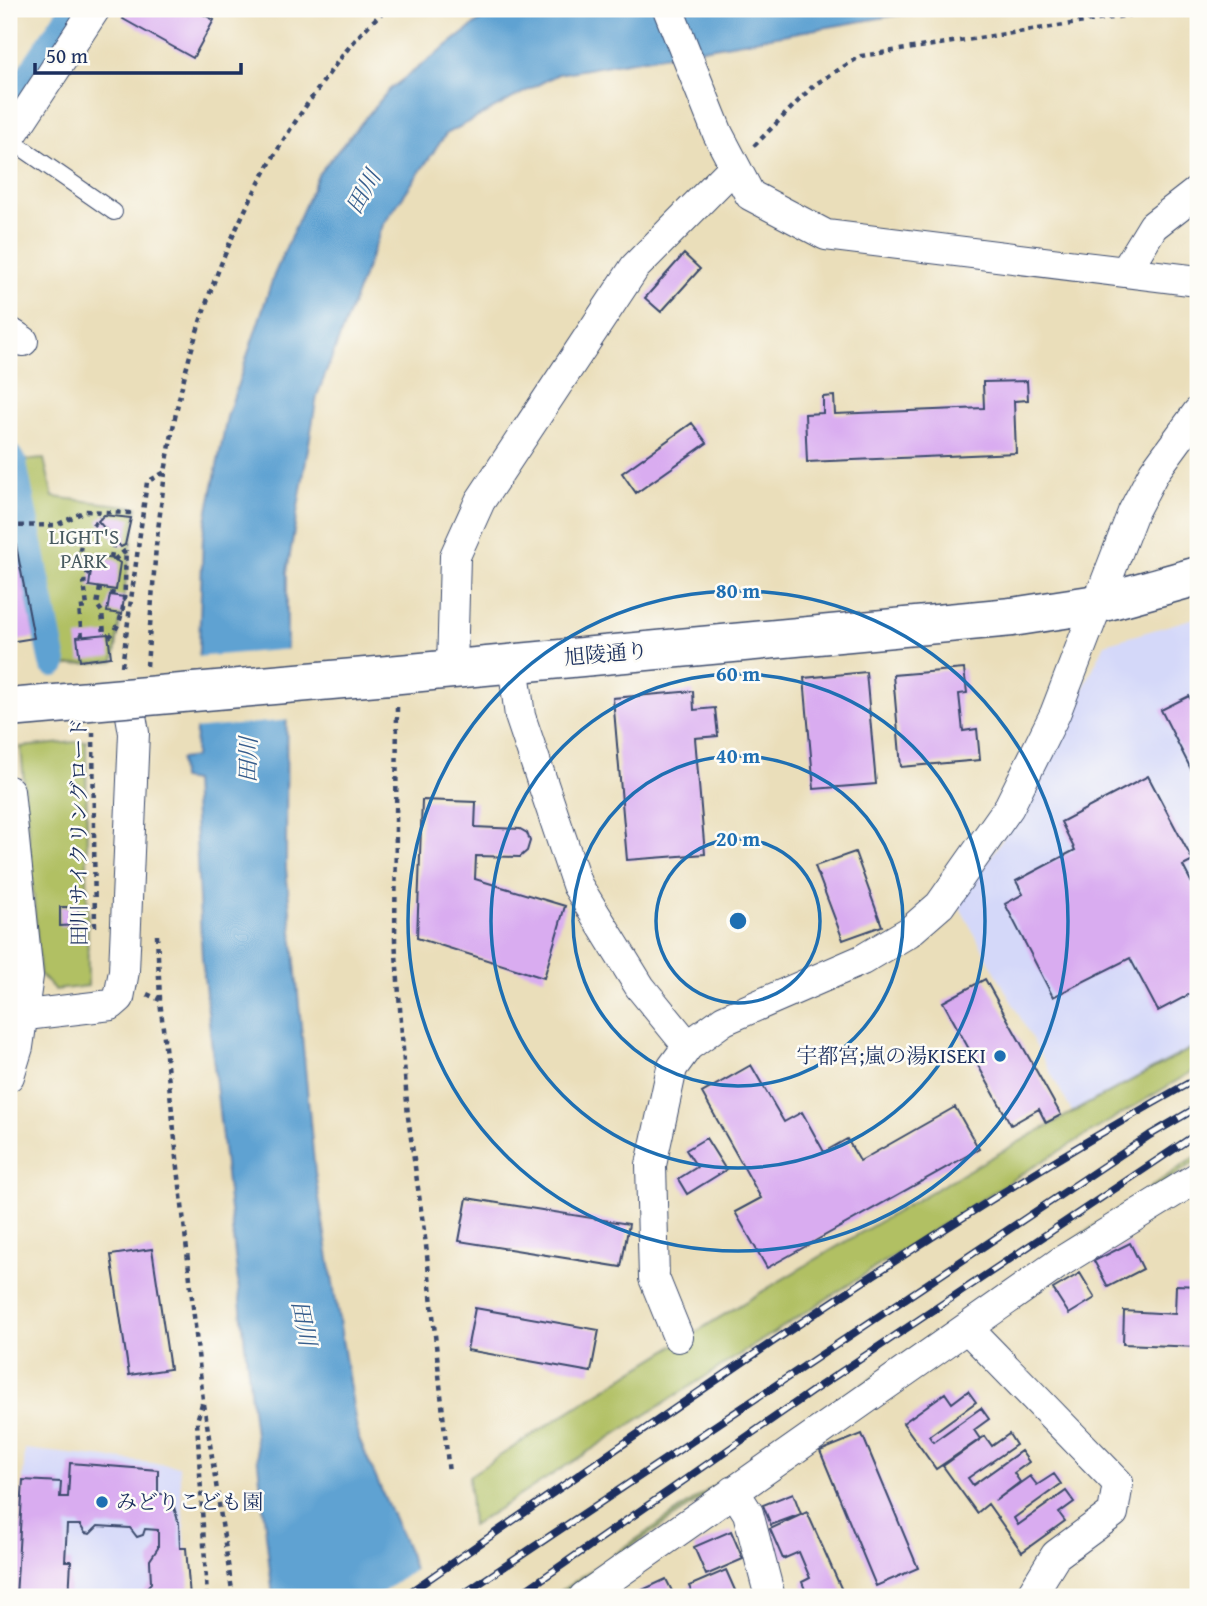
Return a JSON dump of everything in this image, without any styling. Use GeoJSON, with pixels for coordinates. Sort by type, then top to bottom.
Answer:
{"type":"FeatureCollection","features":[{"type":"Feature","properties":{"kind":"street"},"geometry":{"type":"LineString","coordinates":[[9,139],[95,9]]}},
{"type":"Feature","properties":{"kind":"street"},"geometry":{"type":"LineString","coordinates":[[668,9],[698,88],[734,167],[750,195],[826,235],[1198,281]]}},
{"type":"Feature","properties":{"kind":"street"},"geometry":{"type":"LineString","coordinates":[[452,669],[455,556],[480,501],[635,267],[734,167]]}},
{"type":"Feature","properties":{"kind":"street"},"geometry":{"type":"LineString","coordinates":[[1125,272],[1153,226],[1198,191]]}},
{"type":"Feature","properties":{"kind":"street"},"geometry":{"type":"LineString","coordinates":[[678,1337],[654,1278],[651,1165],[671,1068],[688,1046],[724,1020],[862,960],[909,932],[940,905],[1009,807],[1055,714],[1133,512],[1154,472],[1198,412]]}},
{"type":"Feature","properties":{"kind":"street","name":"旭陵通り"},"geometry":{"type":"LineString","coordinates":[[9,708],[132,697],[393,691],[452,669],[998,618],[1097,604],[1198,576]]}},
{"type":"Feature","properties":{"kind":"street"},"geometry":{"type":"LineString","coordinates":[[513,663],[520,716],[577,885],[640,987],[688,1046]]}},
{"type":"Feature","properties":{"kind":"street"},"geometry":{"type":"LineString","coordinates":[[15,1017],[111,1005],[119,998],[124,971],[132,697]]}},
{"type":"Feature","properties":{"kind":"street"},"geometry":{"type":"LineString","coordinates":[[9,791],[10,832],[28,975],[15,1017],[9,1076]]}},
{"type":"Feature","properties":{"kind":"street"},"geometry":{"type":"LineString","coordinates":[[597,1594],[734,1491],[1062,1261],[1198,1177]]}},
{"type":"Feature","properties":{"kind":"street"},"geometry":{"type":"LineString","coordinates":[[968,1329],[1118,1483],[1112,1513],[1056,1555],[1030,1597]]}},
{"type":"Feature","properties":{"kind":"street"},"geometry":{"type":"LineString","coordinates":[[734,1491],[748,1514],[770,1597]]}},
{"type":"Feature","properties":{"kind":"lane"},"geometry":{"type":"LineString","coordinates":[[9,139],[114,212]]}},
{"type":"Feature","properties":{"kind":"path"},"geometry":{"type":"LineString","coordinates":[[132,697],[165,472],[184,377],[213,286],[246,205],[284,135],[335,65],[387,9]]}},
{"type":"Feature","properties":{"kind":"path"},"geometry":{"type":"LineString","coordinates":[[734,167],[814,85],[861,56],[1154,9]]}},
{"type":"Feature","properties":{"kind":"path"},"geometry":{"type":"LineString","coordinates":[[132,697],[147,482],[165,472]]}},
{"type":"Feature","properties":{"kind":"path"},"geometry":{"type":"LineString","coordinates":[[9,526],[57,525],[85,511],[129,513],[126,518]]}},
{"type":"Feature","properties":{"kind":"path"},"geometry":{"type":"LineString","coordinates":[[90,575],[78,565],[82,536],[100,519]]}},
{"type":"Feature","properties":{"kind":"path"},"geometry":{"type":"LineString","coordinates":[[100,588],[97,606],[102,612],[106,636],[114,633],[120,614],[125,548],[113,559],[113,547]]}},
{"type":"Feature","properties":{"kind":"path"},"geometry":{"type":"LineString","coordinates":[[82,637],[79,608],[86,607],[84,582],[89,582]]}},
{"type":"Feature","properties":{"kind":"path"},"geometry":{"type":"LineString","coordinates":[[393,691],[395,940],[408,1117],[426,1245],[449,1475]]}},
{"type":"Feature","properties":{"kind":"path","name":"田川サイクリングロード"},"geometry":{"type":"LineString","coordinates":[[94,721],[95,944]]}},
{"type":"Feature","properties":{"kind":"path"},"geometry":{"type":"LineString","coordinates":[[138,990],[160,1000],[203,1399],[233,1597]]}},
{"type":"Feature","properties":{"kind":"path"},"geometry":{"type":"LineString","coordinates":[[203,1399],[197,1421],[207,1597]]}},
{"type":"Feature","properties":{"kind":"shaded area"},"geometry":{"type":"Polygon","coordinates":[[[1198,617],[1198,1045],[1072,1112],[958,904],[1026,805],[1105,644],[1198,617]]]}},
{"type":"Feature","properties":{"kind":"shaded area","name":"みどりこども園"},"geometry":{"type":"Polygon","coordinates":[[[25,1449],[179,1466],[190,1597],[16,1597],[25,1449]]]}},
{"type":"Feature","properties":{"kind":"green space","name":"LIGHT'S PARK"},"geometry":{"type":"Polygon","coordinates":[[[44,459],[53,497],[137,507],[114,661],[61,666],[18,461],[44,459]]]}},
{"type":"Feature","properties":{"kind":"green space"},"geometry":{"type":"Polygon","coordinates":[[[86,741],[88,986],[55,990],[40,974],[21,747],[86,741]]]}},
{"type":"Feature","properties":{"kind":"green space"},"geometry":{"type":"Polygon","coordinates":[[[1198,1045],[1198,1068],[1023,1173],[472,1526],[469,1476],[647,1362],[828,1252],[1012,1146],[1198,1045]]]}},
{"type":"Feature","properties":{"kind":"green space"},"geometry":{"type":"Polygon","coordinates":[[[1198,1155],[1198,1160],[557,1597],[552,1597],[1198,1155]]]}},
{"type":"Feature","properties":{"kind":"water","name":"田川"},"geometry":{"type":"Polygon","coordinates":[[[495,9],[932,9],[558,74],[446,134],[383,225],[317,396],[287,572],[286,868],[315,1173],[358,1437],[409,1553],[422,1597],[273,1597],[202,958],[193,781],[181,779],[180,759],[195,757],[203,535],[227,417],[274,275],[319,173],[389,90],[495,9]]]}},
{"type":"Feature","properties":{"kind":"pier"},"geometry":{"type":"Polygon","coordinates":[[[291,649],[291,720],[192,729],[195,657],[291,649]]]}},
{"type":"Feature","properties":{"kind":"pier"},"geometry":{"type":"Polygon","coordinates":[[[417,1568],[426,1597],[376,1597],[417,1568]]]}},
{"type":"Feature","properties":{"kind":"building"},"geometry":{"type":"Polygon","coordinates":[[[129,9],[206,9],[203,14],[214,20],[193,58],[123,19],[129,9]]]}},
{"type":"Feature","properties":{"kind":"building"},"geometry":{"type":"Polygon","coordinates":[[[684,254],[700,269],[661,312],[645,298],[684,254]]]}},
{"type":"Feature","properties":{"kind":"building"},"geometry":{"type":"Polygon","coordinates":[[[1027,381],[1028,400],[1014,401],[1016,453],[807,462],[805,414],[823,413],[823,397],[834,396],[835,414],[984,408],[983,382],[1027,381]]]}},
{"type":"Feature","properties":{"kind":"building"},"geometry":{"type":"Polygon","coordinates":[[[692,423],[707,443],[636,493],[622,473],[692,423]]]}},
{"type":"Feature","properties":{"kind":"building"},"geometry":{"type":"Polygon","coordinates":[[[9,509],[34,638],[9,642],[9,509]]]}},
{"type":"Feature","properties":{"kind":"building"},"geometry":{"type":"Polygon","coordinates":[[[104,515],[131,518],[125,545],[121,547],[98,521],[104,515]]]}},
{"type":"Feature","properties":{"kind":"building"},"geometry":{"type":"Polygon","coordinates":[[[93,556],[114,559],[120,563],[116,590],[89,586],[93,556]]]}},
{"type":"Feature","properties":{"kind":"building"},"geometry":{"type":"Polygon","coordinates":[[[110,595],[124,597],[122,614],[107,612],[110,595]]]}},
{"type":"Feature","properties":{"kind":"building"},"geometry":{"type":"Polygon","coordinates":[[[108,634],[111,657],[80,661],[77,637],[108,634]]]}},
{"type":"Feature","properties":{"kind":"building"},"geometry":{"type":"Polygon","coordinates":[[[964,669],[967,693],[959,694],[963,731],[977,729],[980,760],[901,767],[893,675],[964,669]]]}},
{"type":"Feature","properties":{"kind":"building"},"geometry":{"type":"Polygon","coordinates":[[[866,672],[876,784],[814,789],[804,678],[866,672]]]}},
{"type":"Feature","properties":{"kind":"building"},"geometry":{"type":"Polygon","coordinates":[[[693,691],[694,710],[715,708],[718,736],[695,738],[705,854],[627,860],[613,698],[693,691]]]}},
{"type":"Feature","properties":{"kind":"building"},"geometry":{"type":"Polygon","coordinates":[[[1189,696],[1193,704],[1198,702],[1198,783],[1161,710],[1189,696]]]}},
{"type":"Feature","properties":{"kind":"building"},"geometry":{"type":"Polygon","coordinates":[[[1148,776],[1193,861],[1183,866],[1198,895],[1198,990],[1158,1011],[1130,958],[1053,997],[1005,904],[1023,894],[1016,881],[1075,850],[1061,822],[1148,776]]]}},
{"type":"Feature","properties":{"kind":"building"},"geometry":{"type":"Polygon","coordinates":[[[422,800],[476,802],[475,827],[520,829],[527,833],[530,841],[527,851],[520,857],[476,856],[475,879],[565,906],[544,978],[417,938],[422,800]]]}},
{"type":"Feature","properties":{"kind":"building"},"geometry":{"type":"Polygon","coordinates":[[[855,852],[882,926],[843,940],[815,866],[855,852]]]}},
{"type":"Feature","properties":{"kind":"building"},"geometry":{"type":"Polygon","coordinates":[[[60,907],[78,907],[78,925],[60,926],[60,907]]]}},
{"type":"Feature","properties":{"kind":"building","name":"宇都宮;嵐の湯KISEKI"},"geometry":{"type":"Polygon","coordinates":[[[985,979],[1061,1115],[1046,1123],[1039,1109],[1011,1125],[943,1002],[985,979]]]}},
{"type":"Feature","properties":{"kind":"building"},"geometry":{"type":"Polygon","coordinates":[[[751,1065],[784,1122],[802,1112],[824,1152],[847,1139],[860,1161],[955,1107],[979,1149],[767,1268],[735,1212],[761,1198],[702,1093],[751,1065]]]}},
{"type":"Feature","properties":{"kind":"building"},"geometry":{"type":"Polygon","coordinates":[[[706,1138],[726,1170],[687,1194],[678,1179],[697,1167],[686,1150],[706,1138]]]}},
{"type":"Feature","properties":{"kind":"building"},"geometry":{"type":"Polygon","coordinates":[[[467,1198],[629,1224],[621,1267],[459,1241],[467,1198]]]}},
{"type":"Feature","properties":{"kind":"building"},"geometry":{"type":"Polygon","coordinates":[[[1130,1243],[1143,1269],[1108,1287],[1094,1261],[1130,1243]]]}},
{"type":"Feature","properties":{"kind":"building"},"geometry":{"type":"Polygon","coordinates":[[[152,1249],[170,1369],[129,1375],[111,1255],[152,1249]]]}},
{"type":"Feature","properties":{"kind":"building"},"geometry":{"type":"Polygon","coordinates":[[[1080,1273],[1095,1298],[1069,1314],[1053,1289],[1080,1273]]]}},
{"type":"Feature","properties":{"kind":"building"},"geometry":{"type":"Polygon","coordinates":[[[1176,1285],[1198,1286],[1198,1347],[1123,1344],[1124,1311],[1175,1314],[1176,1285]]]}},
{"type":"Feature","properties":{"kind":"building"},"geometry":{"type":"Polygon","coordinates":[[[475,1308],[599,1330],[591,1372],[467,1350],[475,1308]]]}},
{"type":"Feature","properties":{"kind":"building"},"geometry":{"type":"Polygon","coordinates":[[[968,1391],[976,1402],[929,1436],[933,1442],[981,1408],[989,1419],[974,1430],[980,1439],[936,1469],[903,1423],[945,1393],[952,1403],[968,1391]]]}},
{"type":"Feature","properties":{"kind":"building"},"geometry":{"type":"Polygon","coordinates":[[[862,1434],[918,1568],[876,1586],[820,1451],[862,1434]]]}},
{"type":"Feature","properties":{"kind":"building"},"geometry":{"type":"Polygon","coordinates":[[[1009,1434],[1016,1445],[968,1478],[973,1485],[1021,1451],[1029,1462],[1014,1473],[1020,1482],[995,1501],[1030,1476],[1037,1485],[1054,1474],[1061,1484],[1014,1518],[1018,1525],[1066,1491],[1074,1502],[1059,1513],[1065,1521],[1022,1552],[988,1504],[977,1513],[943,1466],[985,1436],[992,1446],[1009,1434]]]}},
{"type":"Feature","properties":{"kind":"building","name":"みどりこども園"},"geometry":{"type":"Polygon","coordinates":[[[70,1463],[158,1470],[158,1494],[170,1494],[179,1524],[180,1548],[186,1548],[190,1597],[146,1597],[142,1593],[151,1583],[150,1560],[158,1548],[158,1530],[145,1529],[143,1535],[137,1537],[130,1528],[98,1526],[90,1534],[85,1533],[80,1525],[67,1525],[65,1561],[71,1561],[69,1597],[16,1597],[23,1480],[61,1482],[60,1497],[68,1497],[70,1463]]]}},
{"type":"Feature","properties":{"kind":"building"},"geometry":{"type":"Polygon","coordinates":[[[793,1493],[801,1514],[771,1525],[763,1505],[793,1493]]]}},
{"type":"Feature","properties":{"kind":"building"},"geometry":{"type":"Polygon","coordinates":[[[807,1512],[845,1597],[808,1597],[802,1582],[810,1578],[799,1552],[783,1559],[770,1529],[807,1512]]]}},
{"type":"Feature","properties":{"kind":"building"},"geometry":{"type":"Polygon","coordinates":[[[731,1531],[743,1559],[706,1575],[694,1547],[731,1531]]]}},
{"type":"Feature","properties":{"kind":"building"},"geometry":{"type":"Polygon","coordinates":[[[726,1570],[738,1597],[694,1597],[689,1586],[726,1570]]]}},
{"type":"Feature","properties":{"kind":"building"},"geometry":{"type":"Polygon","coordinates":[[[666,1579],[675,1597],[639,1597],[636,1593],[666,1579]]]}},
{"type":"Feature","properties":{"kind":"waterway"},"geometry":{"type":"LineString","coordinates":[[9,107],[74,9]]}},
{"type":"Feature","properties":{"kind":"waterway"},"geometry":{"type":"LineString","coordinates":[[9,458],[13,464],[53,663]]}},
{"type":"Feature","properties":{"kind":"railway"},"geometry":{"type":"LineString","coordinates":[[403,1597],[696,1394],[893,1262],[993,1198],[1198,1078]]}},
{"type":"Feature","properties":{"kind":"railway"},"geometry":{"type":"LineString","coordinates":[[459,1597],[1150,1135],[1198,1107]]}},
{"type":"Feature","properties":{"kind":"railway"},"geometry":{"type":"LineString","coordinates":[[516,1597],[817,1388],[1198,1133]]}},
{"type":"Feature","properties":{"kind":"place","name":"宇都宮;嵐の湯KISEKI"},"geometry":{"type":"Point","coordinates":[1000,1056]}},
{"type":"Feature","properties":{"kind":"place","name":"みどりこども園"},"geometry":{"type":"Point","coordinates":[102,1502]}}]}
